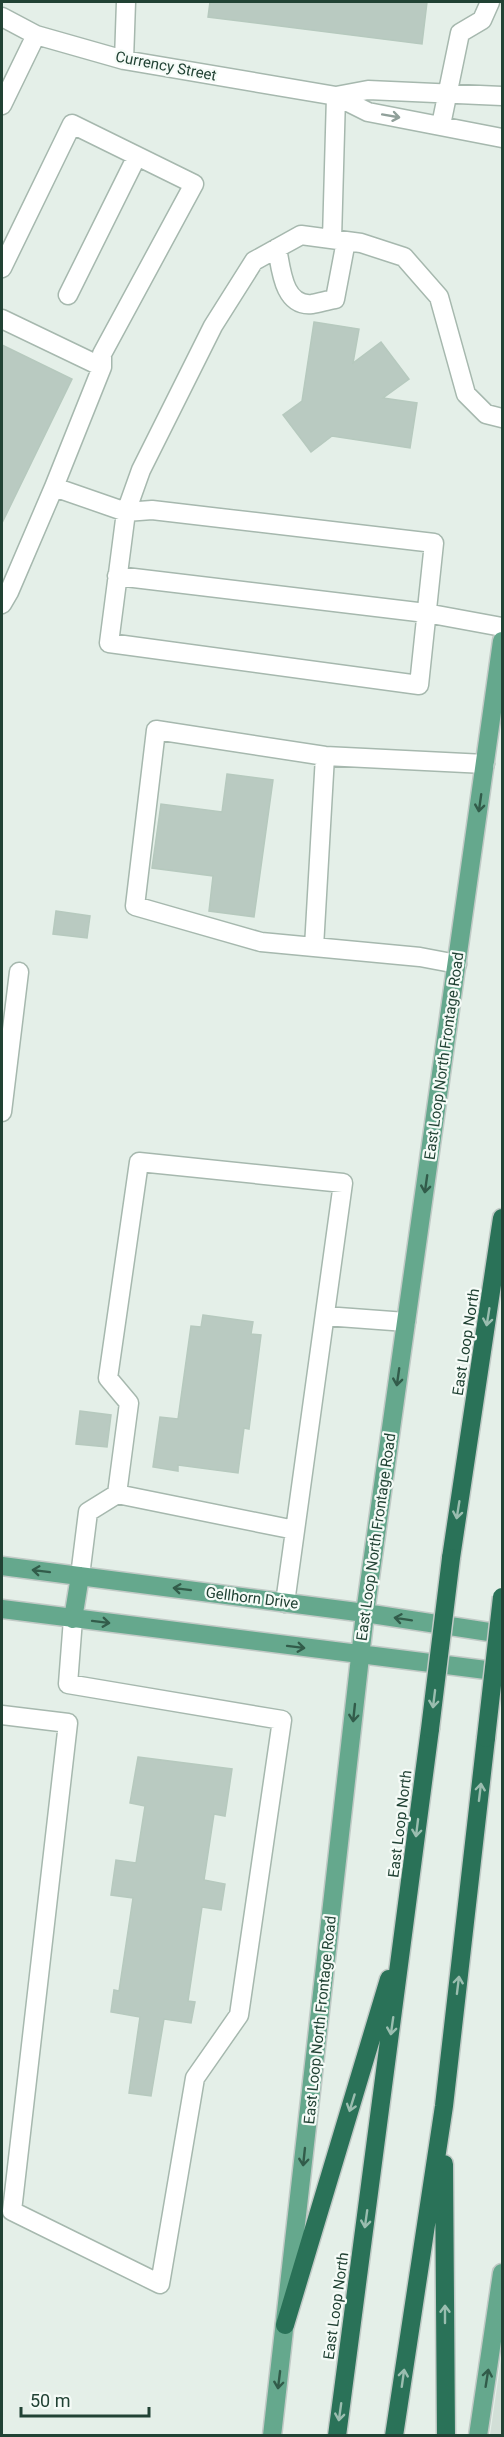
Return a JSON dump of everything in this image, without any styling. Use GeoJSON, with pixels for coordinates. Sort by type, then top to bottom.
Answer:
{"type":"FeatureCollection","features":[{"type":"Feature","properties":{"kind":"highway","name":"East Loop North"},"geometry":{"type":"LineString","coordinates":[[337,2436],[451,1558],[502,1218]]}},
{"type":"Feature","properties":{"kind":"highway"},"geometry":{"type":"LineString","coordinates":[[394,2436],[444,2106],[502,1597]]}},
{"type":"Feature","properties":{"kind":"highway"},"geometry":{"type":"LineString","coordinates":[[285,2325],[405,1926]]}},
{"type":"Feature","properties":{"kind":"highway"},"geometry":{"type":"LineString","coordinates":[[444,2106],[446,2436]]}},
{"type":"Feature","properties":{"kind":"main road","name":"East Loop North Frontage Road"},"geometry":{"type":"LineString","coordinates":[[272,2436],[365,1613],[502,641]]}},
{"type":"Feature","properties":{"kind":"main road","name":"Gellhorn Drive"},"geometry":{"type":"LineString","coordinates":[[2,1566],[365,1613],[502,1634]]}},
{"type":"Feature","properties":{"kind":"main road"},"geometry":{"type":"LineString","coordinates":[[73,1619],[80,1576]]}},
{"type":"Feature","properties":{"kind":"main road"},"geometry":{"type":"LineString","coordinates":[[2,1610],[502,1672]]}},
{"type":"Feature","properties":{"kind":"main road"},"geometry":{"type":"LineString","coordinates":[[478,2436],[500,2307],[502,2272]]}},
{"type":"Feature","properties":{"kind":"street"},"geometry":{"type":"LineString","coordinates":[[124,60],[126,2]]}},
{"type":"Feature","properties":{"kind":"street"},"geometry":{"type":"LineString","coordinates":[[441,125],[460,33],[482,20],[490,2]]}},
{"type":"Feature","properties":{"kind":"street","name":"Currency Street"},"geometry":{"type":"LineString","coordinates":[[5,12],[36,35],[124,60],[336,96],[368,112],[502,138]]}},
{"type":"Feature","properties":{"kind":"street"},"geometry":{"type":"LineString","coordinates":[[2,105],[36,35]]}},
{"type":"Feature","properties":{"kind":"street","name":"Currency Street"},"geometry":{"type":"LineString","coordinates":[[336,96],[368,90],[502,96]]}},
{"type":"Feature","properties":{"kind":"street"},"geometry":{"type":"LineString","coordinates":[[277,248],[285,284],[290,295],[309,305],[335,299],[339,240],[336,96]]}},
{"type":"Feature","properties":{"kind":"street"},"geometry":{"type":"LineString","coordinates":[[2,268],[72,124],[194,184],[102,354],[102,367],[54,487],[2,604]]}},
{"type":"Feature","properties":{"kind":"street"},"geometry":{"type":"LineString","coordinates":[[68,295],[137,156]]}},
{"type":"Feature","properties":{"kind":"street"},"geometry":{"type":"LineString","coordinates":[[54,487],[126,512],[152,510],[434,543],[419,685],[109,643],[126,512],[141,470],[213,326],[254,261],[301,235],[361,243],[404,257],[439,297],[466,394],[486,414],[502,418]]}},
{"type":"Feature","properties":{"kind":"street"},"geometry":{"type":"LineString","coordinates":[[2,319],[102,367]]}},
{"type":"Feature","properties":{"kind":"street"},"geometry":{"type":"LineString","coordinates":[[117,576],[426,613],[502,627]]}},
{"type":"Feature","properties":{"kind":"street"},"geometry":{"type":"LineString","coordinates":[[457,964],[420,957],[261,942],[135,906],[156,730],[325,756],[485,764]]}},
{"type":"Feature","properties":{"kind":"street"},"geometry":{"type":"LineString","coordinates":[[314,947],[325,756]]}},
{"type":"Feature","properties":{"kind":"street"},"geometry":{"type":"LineString","coordinates":[[2,1112],[19,972]]}},
{"type":"Feature","properties":{"kind":"street"},"geometry":{"type":"LineString","coordinates":[[117,1494],[129,1403],[108,1377],[139,1162],[343,1183],[285,1603]]}},
{"type":"Feature","properties":{"kind":"street"},"geometry":{"type":"LineString","coordinates":[[325,1316],[406,1322]]}},
{"type":"Feature","properties":{"kind":"street"},"geometry":{"type":"LineString","coordinates":[[80,1576],[88,1512],[117,1494],[295,1530]]}},
{"type":"Feature","properties":{"kind":"street"},"geometry":{"type":"LineString","coordinates":[[2,1715],[68,1723],[7,2209],[160,2284],[195,2078],[239,2015],[282,1720],[68,1684],[73,1619]]}},
{"type":"Feature","properties":{"kind":"shaded area"},"geometry":{"type":"Polygon","coordinates":[[[502,2350],[502,2435],[490,2435],[499,2373],[502,2350]]]}},
{"type":"Feature","properties":{"kind":"building"},"geometry":{"type":"Polygon","coordinates":[[[210,2],[427,2],[422,44],[208,17],[210,2]]]}},
{"type":"Feature","properties":{"kind":"building"},"geometry":{"type":"Polygon","coordinates":[[[314,322],[359,329],[353,363],[381,342],[409,379],[383,398],[417,403],[410,448],[332,436],[311,452],[283,415],[302,401],[314,322]]]}},
{"type":"Feature","properties":{"kind":"building"},"geometry":{"type":"Polygon","coordinates":[[[2,345],[72,379],[2,523],[2,345]]]}},
{"type":"Feature","properties":{"kind":"building"},"geometry":{"type":"Polygon","coordinates":[[[227,774],[273,780],[254,917],[209,911],[213,876],[152,868],[161,804],[222,812],[227,774]]]}},
{"type":"Feature","properties":{"kind":"building"},"geometry":{"type":"Polygon","coordinates":[[[56,911],[90,916],[87,938],[53,934],[56,911]]]}},
{"type":"Feature","properties":{"kind":"building"},"geometry":{"type":"Polygon","coordinates":[[[203,1315],[253,1322],[251,1334],[261,1335],[249,1429],[244,1428],[238,1473],[178,1465],[178,1471],[153,1467],[160,1417],[178,1419],[191,1326],[201,1327],[203,1315]]]}},
{"type":"Feature","properties":{"kind":"building"},"geometry":{"type":"Polygon","coordinates":[[[80,1411],[111,1415],[107,1447],[76,1444],[80,1411]]]}},
{"type":"Feature","properties":{"kind":"building"},"geometry":{"type":"Polygon","coordinates":[[[138,1757],[232,1769],[225,1816],[214,1814],[204,1880],[225,1884],[221,1910],[202,1907],[188,2001],[195,2002],[191,2023],[164,2019],[151,2096],[129,2093],[140,2017],[111,2012],[114,1990],[119,1991],[133,1898],[111,1895],[116,1860],[136,1863],[145,1806],[130,1803],[138,1757]]]}}]}
